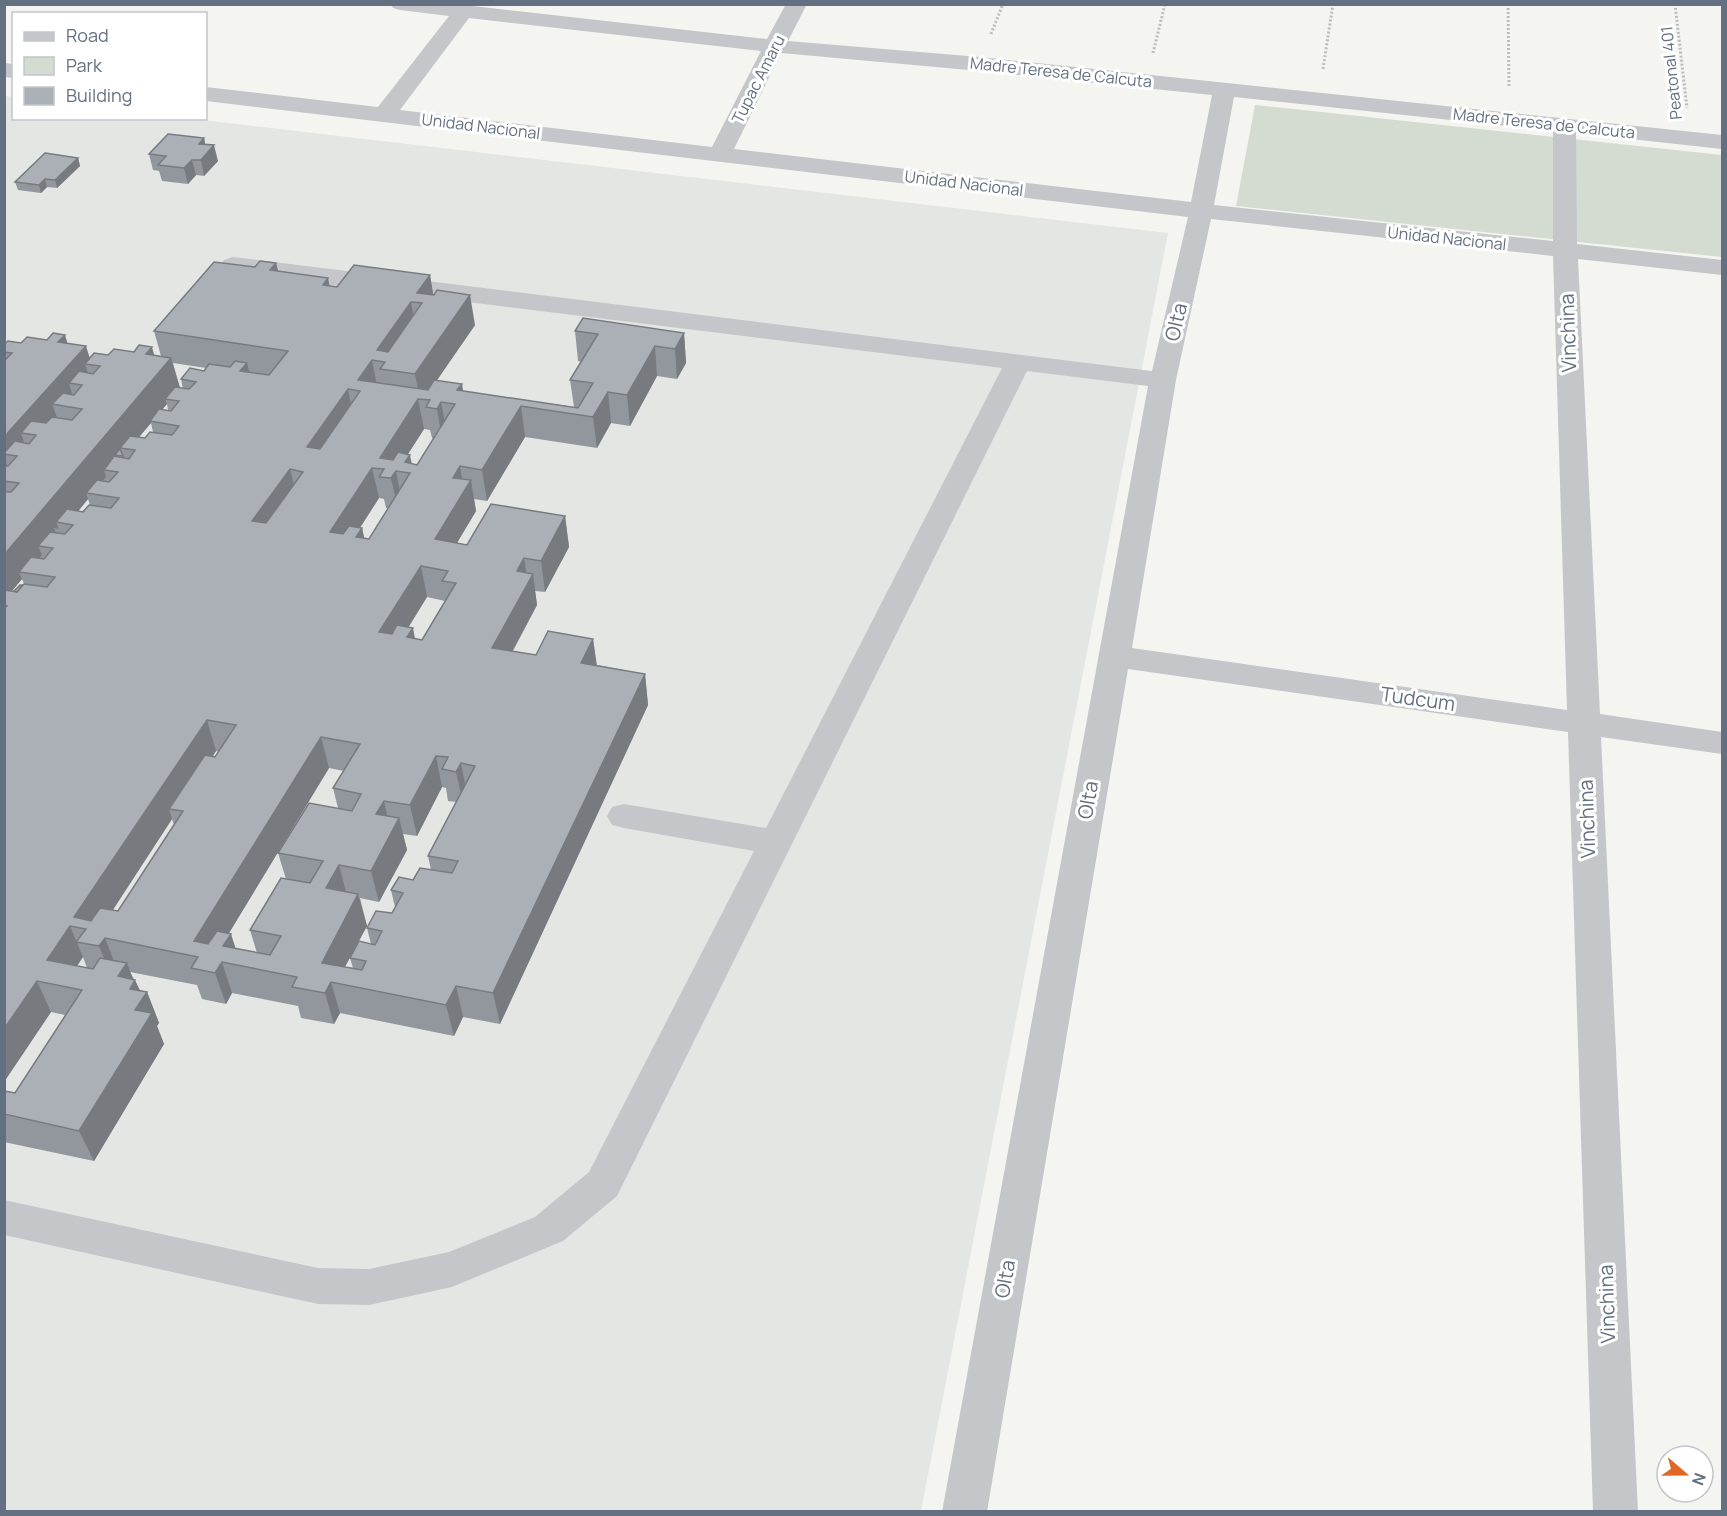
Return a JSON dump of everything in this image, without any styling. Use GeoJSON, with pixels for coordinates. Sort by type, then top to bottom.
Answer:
{"type":"FeatureCollection","features":[{"type":"Feature","properties":{"kind":"street","name":"Madre Teresa de Calcuta"},"geometry":{"type":"LineString","coordinates":[[400,4],[774,46],[1146,81],[1722,142]]}},
{"type":"Feature","properties":{"kind":"street","name":"Tupac Amaru"},"geometry":{"type":"LineString","coordinates":[[720,153],[797,4]]}},
{"type":"Feature","properties":{"kind":"street"},"geometry":{"type":"LineString","coordinates":[[384,115],[464,11]]}},
{"type":"Feature","properties":{"kind":"street","name":"Olta"},"geometry":{"type":"LineString","coordinates":[[964,1512],[1163,380],[1201,211],[1224,90]]}},
{"type":"Feature","properties":{"kind":"street","name":"Unidad Nacional"},"geometry":{"type":"LineString","coordinates":[[207,94],[1201,211],[1565,252],[1722,267]]}},
{"type":"Feature","properties":{"kind":"street","name":"Vinchina"},"geometry":{"type":"LineString","coordinates":[[1564,126],[1565,252],[1616,1512]]}},
{"type":"Feature","properties":{"kind":"street"},"geometry":{"type":"LineString","coordinates":[[229,265],[1163,380]]}},
{"type":"Feature","properties":{"kind":"street"},"geometry":{"type":"LineString","coordinates":[[4,1217],[318,1286],[369,1287],[452,1269],[549,1229],[603,1184],[1018,363]]}},
{"type":"Feature","properties":{"kind":"street","name":"Tudcum"},"geometry":{"type":"LineString","coordinates":[[1114,656],[1722,743]]}},
{"type":"Feature","properties":{"kind":"street"},"geometry":{"type":"LineString","coordinates":[[624,816],[776,842]]}},
{"type":"Feature","properties":{"kind":"path"},"geometry":{"type":"LineString","coordinates":[[1146,81],[1165,4]]}},
{"type":"Feature","properties":{"kind":"path"},"geometry":{"type":"LineString","coordinates":[[1319,99],[1333,4]]}},
{"type":"Feature","properties":{"kind":"path"},"geometry":{"type":"LineString","coordinates":[[1508,4],[1510,119]]}},
{"type":"Feature","properties":{"kind":"path","name":"Peatonal 401"},"geometry":{"type":"LineString","coordinates":[[1675,4],[1690,139]]}},
{"type":"Feature","properties":{"kind":"shaded area"},"geometry":{"type":"Polygon","coordinates":[[[5,96],[12,97],[12,120],[204,120],[1168,233],[921,1511],[5,1512],[5,96]]]}},
{"type":"Feature","properties":{"kind":"green space"},"geometry":{"type":"Polygon","coordinates":[[[1255,105],[1722,155],[1722,257],[1236,206],[1255,105]]]}},
{"type":"Feature","properties":{"kind":"building"},"geometry":{"type":"Polygon","coordinates":[[[168,134],[204,138],[199,144],[214,145],[201,160],[192,160],[184,168],[158,165],[166,156],[149,154],[168,134]]]}},
{"type":"Feature","properties":{"kind":"building"},"geometry":{"type":"Polygon","coordinates":[[[45,153],[78,158],[55,180],[45,179],[39,185],[15,182],[45,153]]]}},
{"type":"Feature","properties":{"kind":"building"},"geometry":{"type":"Polygon","coordinates":[[[260,261],[276,263],[270,270],[328,278],[323,285],[337,287],[354,265],[430,275],[417,293],[434,295],[437,290],[470,295],[415,374],[380,369],[385,362],[372,360],[358,380],[428,390],[434,380],[462,384],[457,390],[578,408],[593,383],[570,380],[598,334],[575,331],[583,318],[684,333],[675,349],[655,346],[627,395],[608,392],[593,417],[521,406],[482,470],[460,466],[453,478],[471,480],[435,539],[467,545],[491,504],[565,516],[541,561],[524,558],[517,571],[533,574],[492,648],[536,655],[548,631],[593,639],[581,663],[645,674],[493,993],[456,986],[446,1005],[331,982],[325,993],[292,987],[297,977],[222,962],[215,973],[191,968],[198,957],[105,938],[99,946],[76,942],[86,929],[70,926],[47,960],[93,969],[100,958],[127,963],[118,976],[135,980],[130,989],[147,992],[135,1010],[152,1013],[79,1131],[4,1114],[4,1091],[15,1093],[82,990],[37,981],[4,1029],[4,608],[7,606],[4,605],[4,590],[17,592],[24,584],[47,587],[55,577],[19,572],[31,557],[44,559],[53,548],[38,546],[50,532],[65,534],[73,525],[56,522],[67,509],[83,512],[89,505],[111,508],[119,498],[86,493],[97,480],[109,482],[118,472],[104,470],[114,456],[129,459],[135,450],[120,448],[130,436],[145,438],[150,432],[172,435],[179,426],[150,421],[159,409],[171,411],[179,401],[165,399],[175,387],[189,389],[196,382],[181,379],[190,368],[204,371],[209,364],[230,367],[235,361],[247,363],[240,371],[269,375],[288,351],[154,331],[214,262],[255,267],[260,261]],[[411,302],[377,350],[388,352],[422,303],[411,302]],[[348,389],[307,447],[320,449],[360,391],[348,389]],[[418,399],[380,458],[393,460],[398,452],[410,455],[405,462],[417,465],[455,404],[441,402],[437,409],[426,407],[430,400],[418,399]],[[372,468],[330,532],[343,534],[349,526],[362,528],[356,537],[369,539],[410,473],[396,471],[391,478],[379,477],[384,469],[372,468]],[[290,469],[252,521],[266,523],[303,472],[290,469]],[[421,566],[379,632],[392,634],[397,625],[413,628],[407,637],[422,640],[456,583],[442,581],[448,571],[421,566]],[[207,720],[74,917],[91,921],[100,908],[118,911],[183,811],[169,809],[205,755],[215,757],[236,725],[207,720]],[[321,737],[194,941],[208,944],[217,931],[231,934],[223,946],[270,955],[281,936],[250,930],[281,878],[310,883],[323,861],[278,853],[309,803],[352,811],[361,794],[333,788],[360,744],[321,737]],[[436,756],[410,805],[384,801],[376,814],[399,818],[371,871],[339,865],[326,888],[358,894],[322,963],[362,970],[366,961],[350,958],[359,941],[375,945],[382,931],[367,928],[376,911],[392,913],[403,893],[391,890],[399,877],[413,880],[420,868],[452,873],[458,861],[428,856],[475,766],[461,763],[456,772],[442,769],[448,757],[436,756]]]}},
{"type":"Feature","properties":{"kind":"building"},"geometry":{"type":"Polygon","coordinates":[[[53,333],[65,335],[58,342],[86,346],[4,437],[4,361],[12,353],[4,352],[4,344],[8,341],[21,343],[27,337],[47,340],[53,333]]]}},
{"type":"Feature","properties":{"kind":"building"},"geometry":{"type":"Polygon","coordinates":[[[139,345],[152,347],[146,354],[171,358],[4,555],[4,492],[11,492],[19,483],[4,481],[4,466],[8,466],[17,456],[4,453],[15,441],[29,444],[36,435],[21,433],[31,421],[46,423],[52,417],[72,420],[82,409],[52,404],[63,393],[74,395],[82,385],[69,383],[79,371],[93,374],[100,366],[85,364],[94,353],[108,355],[114,349],[134,352],[139,345]]]}},
{"type":"Feature","properties":{"kind":"building"},"geometry":{"type":"Polygon","coordinates":[[[120,449],[123,456],[115,455],[120,449]]]}}]}
